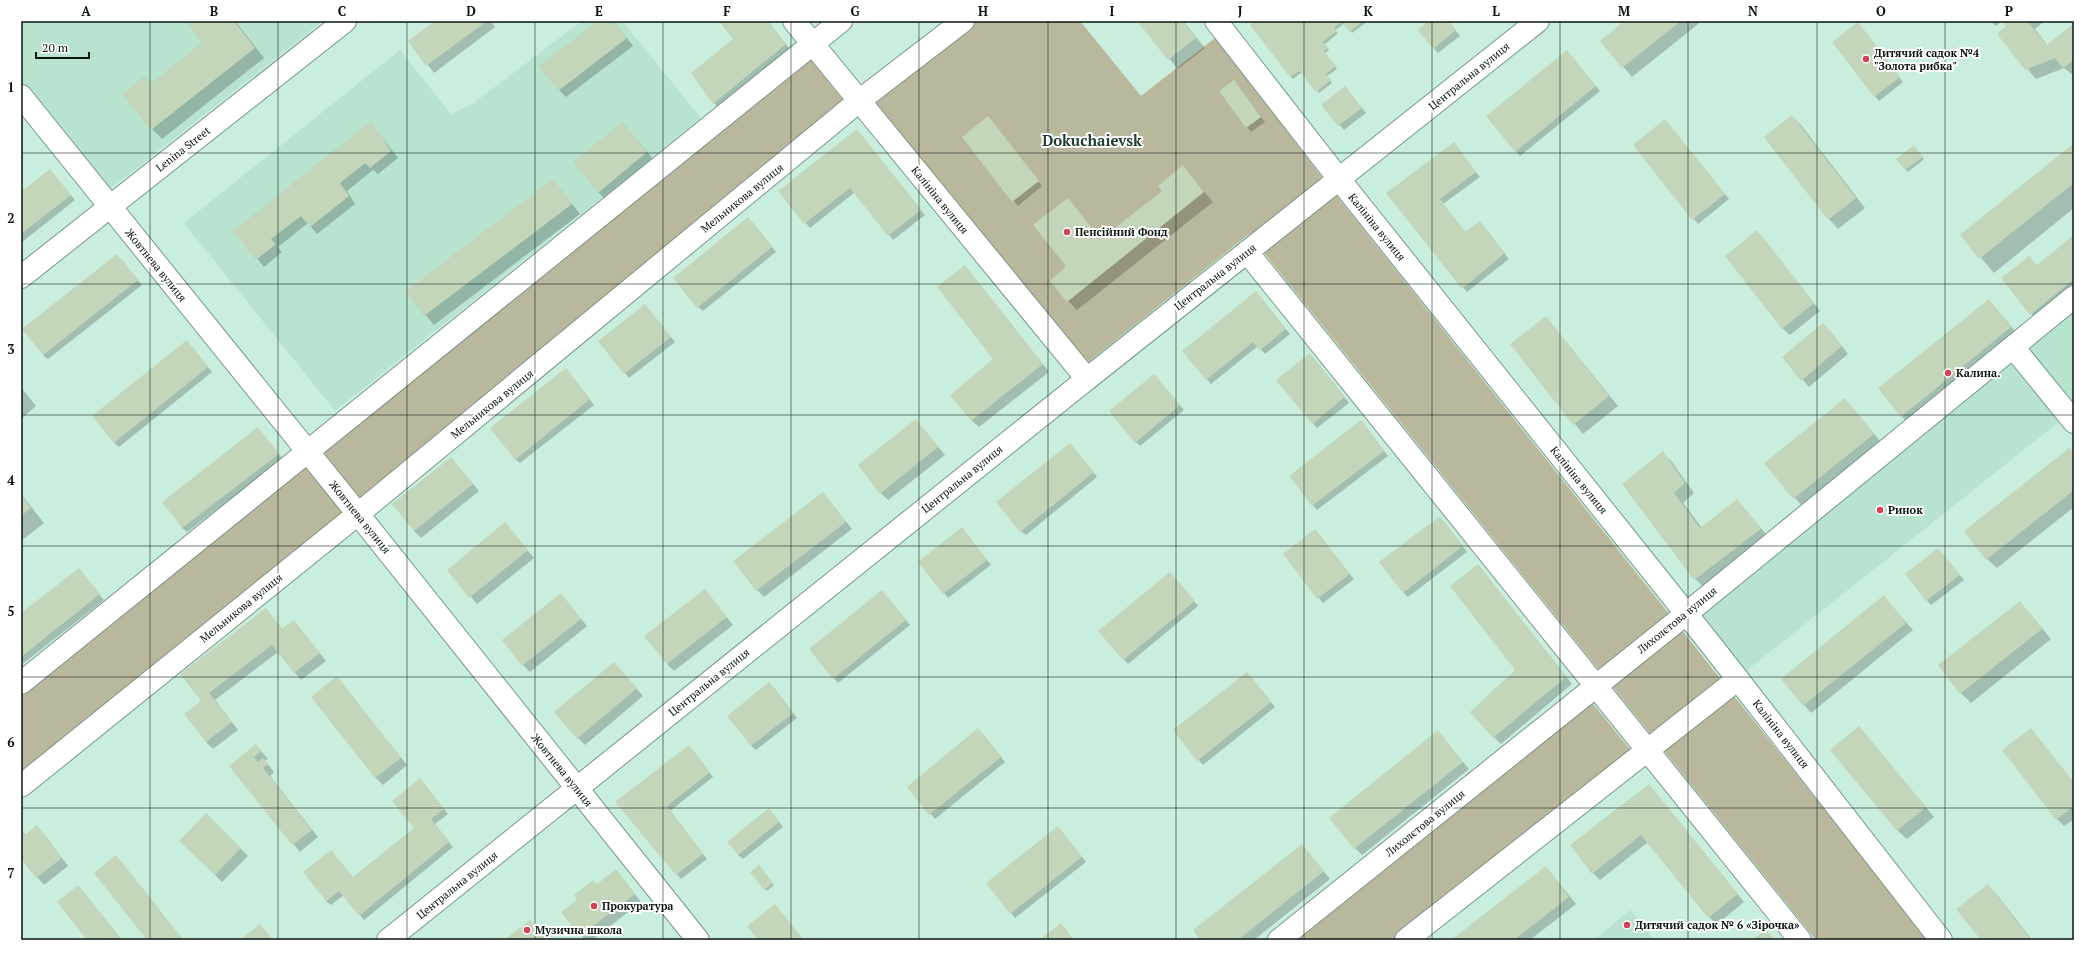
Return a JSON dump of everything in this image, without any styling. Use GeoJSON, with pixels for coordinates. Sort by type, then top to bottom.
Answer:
{"type":"FeatureCollection","features":[{"type":"Feature","properties":{"kind":"street","name":"Lenina Street"},"geometry":{"type":"LineString","coordinates":[[21,277],[345,21]]}},
{"type":"Feature","properties":{"kind":"street","name":"Калініна вулиця"},"geometry":{"type":"LineString","coordinates":[[794,21],[1087,379]]}},
{"type":"Feature","properties":{"kind":"street"},"geometry":{"type":"LineString","coordinates":[[21,683],[841,21]]}},
{"type":"Feature","properties":{"kind":"street","name":"Мельникова вулиця"},"geometry":{"type":"LineString","coordinates":[[21,786],[358,514],[859,101],[963,21]]}},
{"type":"Feature","properties":{"kind":"street","name":"Калініна вулиця"},"geometry":{"type":"LineString","coordinates":[[1216,21],[1339,179],[1738,679],[1941,940]]}},
{"type":"Feature","properties":{"kind":"street","name":"Центральна вулиця"},"geometry":{"type":"LineString","coordinates":[[388,940],[1087,379],[1538,21]]}},
{"type":"Feature","properties":{"kind":"street","name":"Жовтнева вулиця"},"geometry":{"type":"LineString","coordinates":[[21,96],[358,514],[698,940]]}},
{"type":"Feature","properties":{"kind":"street"},"geometry":{"type":"LineString","coordinates":[[1247,252],[1800,940]]}},
{"type":"Feature","properties":{"kind":"street","name":"Лихолєтова вулиця"},"geometry":{"type":"LineString","coordinates":[[1279,940],[1595,685],[1686,614],[2074,297]]}},
{"type":"Feature","properties":{"kind":"street"},"geometry":{"type":"LineString","coordinates":[[2013,347],[2072,416]]}},
{"type":"Feature","properties":{"kind":"street"},"geometry":{"type":"LineString","coordinates":[[1406,940],[1738,679]]}},
{"type":"Feature","properties":{"kind":"shaded area"},"geometry":{"type":"Polygon","coordinates":[[[21,21],[323,21],[101,196],[21,96],[21,21]]]}},
{"type":"Feature","properties":{"kind":"shaded area"},"geometry":{"type":"Polygon","coordinates":[[[582,21],[622,21],[701,118],[335,411],[184,223],[400,50],[451,114],[475,102],[582,21]]]}},
{"type":"Feature","properties":{"kind":"shaded area"},"geometry":{"type":"Polygon","coordinates":[[[962,21],[1080,21],[1141,96],[1215,38],[1321,176],[1928,940],[1816,940],[1249,234],[1087,363],[867,94],[962,21]]]}},
{"type":"Feature","properties":{"kind":"shaded area"},"geometry":{"type":"Polygon","coordinates":[[[803,50],[850,109],[21,786],[21,683],[803,50]]]}},
{"type":"Feature","properties":{"kind":"shaded area","name":"Ринок"},"geometry":{"type":"Polygon","coordinates":[[[2074,297],[2074,410],[1746,671],[1694,606],[2074,297]]]}},
{"type":"Feature","properties":{"kind":"shaded area"},"geometry":{"type":"Polygon","coordinates":[[[1585,694],[1637,758],[1406,940],[1279,940],[1585,694]]]}},
{"type":"Feature","properties":{"kind":"shaded area","name":"Дитячий садок № 6 «Зірочка»"},"geometry":{"type":"Polygon","coordinates":[[[1630,910],[1654,940],[1594,940],[1630,910]]]}},
{"type":"Feature","properties":{"kind":"building"},"geometry":{"type":"Polygon","coordinates":[[[186,21],[234,21],[255,48],[151,130],[122,94],[145,76],[150,84],[202,43],[186,21]]]}},
{"type":"Feature","properties":{"kind":"building"},"geometry":{"type":"Polygon","coordinates":[[[435,21],[487,21],[426,66],[408,41],[435,21]]]}},
{"type":"Feature","properties":{"kind":"building"},"geometry":{"type":"Polygon","coordinates":[[[598,21],[614,21],[627,38],[558,91],[539,66],[598,21]]]}},
{"type":"Feature","properties":{"kind":"building"},"geometry":{"type":"Polygon","coordinates":[[[719,21],[768,21],[786,44],[713,104],[691,73],[733,39],[719,21]]]}},
{"type":"Feature","properties":{"kind":"building"},"geometry":{"type":"Polygon","coordinates":[[[1137,21],[1182,21],[1196,38],[1168,60],[1137,21]]]}},
{"type":"Feature","properties":{"kind":"building"},"geometry":{"type":"Polygon","coordinates":[[[1256,21],[1363,21],[1350,32],[1342,22],[1334,27],[1337,31],[1323,42],[1328,48],[1324,51],[1336,66],[1326,74],[1331,80],[1316,92],[1299,71],[1290,77],[1250,25],[1256,21]]]}},
{"type":"Feature","properties":{"kind":"building"},"geometry":{"type":"Polygon","coordinates":[[[1428,21],[1449,21],[1456,30],[1433,49],[1418,30],[1428,21]]]}},
{"type":"Feature","properties":{"kind":"building"},"geometry":{"type":"Polygon","coordinates":[[[1624,21],[1681,21],[1622,68],[1600,41],[1624,21]]]}},
{"type":"Feature","properties":{"kind":"building"},"geometry":{"type":"Polygon","coordinates":[[[2002,21],[2027,21],[2047,45],[2072,25],[2074,27],[2074,60],[2063,68],[2055,58],[2025,70],[1997,34],[2006,26],[2002,21]]]}},
{"type":"Feature","properties":{"kind":"building","name":"Дитячий садок №4 \"Золота рибка\""},"geometry":{"type":"Polygon","coordinates":[[[1858,22],[1900,77],[1874,97],[1832,42],[1858,22]]]}},
{"type":"Feature","properties":{"kind":"building"},"geometry":{"type":"Polygon","coordinates":[[[1567,50],[1596,86],[1515,152],[1486,116],[1567,50]]]}},
{"type":"Feature","properties":{"kind":"building"},"geometry":{"type":"Polygon","coordinates":[[[1234,80],[1261,117],[1246,128],[1219,91],[1234,80]]]}},
{"type":"Feature","properties":{"kind":"building"},"geometry":{"type":"Polygon","coordinates":[[[1345,86],[1362,108],[1338,126],[1321,105],[1345,86]]]}},
{"type":"Feature","properties":{"kind":"building"},"geometry":{"type":"Polygon","coordinates":[[[1792,115],[1856,198],[1828,220],[1764,137],[1792,115]]]}},
{"type":"Feature","properties":{"kind":"building"},"geometry":{"type":"Polygon","coordinates":[[[988,116],[1039,181],[1012,202],[962,137],[988,116]]]}},
{"type":"Feature","properties":{"kind":"building"},"geometry":{"type":"Polygon","coordinates":[[[1665,119],[1725,194],[1692,220],[1633,145],[1665,119]]]}},
{"type":"Feature","properties":{"kind":"building"},"geometry":{"type":"Polygon","coordinates":[[[371,121],[391,151],[370,168],[365,163],[340,183],[349,196],[310,227],[301,216],[271,239],[276,244],[256,260],[233,231],[371,121]]]}},
{"type":"Feature","properties":{"kind":"building"},"geometry":{"type":"Polygon","coordinates":[[[623,122],[647,152],[598,193],[573,162],[623,122]]]}},
{"type":"Feature","properties":{"kind":"building"},"geometry":{"type":"Polygon","coordinates":[[[857,129],[921,210],[888,236],[850,188],[804,224],[778,191],[857,129]]]}},
{"type":"Feature","properties":{"kind":"building"},"geometry":{"type":"Polygon","coordinates":[[[1454,142],[1476,172],[1440,199],[1465,232],[1480,221],[1505,253],[1462,289],[1386,193],[1454,142]]]}},
{"type":"Feature","properties":{"kind":"building"},"geometry":{"type":"Polygon","coordinates":[[[2074,143],[2074,183],[1979,259],[1960,235],[2074,143]]]}},
{"type":"Feature","properties":{"kind":"building"},"geometry":{"type":"Polygon","coordinates":[[[1914,145],[1923,157],[1905,170],[1896,159],[1914,145]]]}},
{"type":"Feature","properties":{"kind":"building","name":"Пенсійний Фонд"},"geometry":{"type":"Polygon","coordinates":[[[1183,165],[1204,192],[1067,302],[1050,281],[1066,266],[1033,225],[1068,198],[1101,239],[1162,191],[1158,186],[1183,165]]]}},
{"type":"Feature","properties":{"kind":"building"},"geometry":{"type":"Polygon","coordinates":[[[50,169],[71,195],[21,234],[21,192],[50,169]]]}},
{"type":"Feature","properties":{"kind":"building"},"geometry":{"type":"Polygon","coordinates":[[[553,179],[572,204],[424,316],[405,292],[553,179]]]}},
{"type":"Feature","properties":{"kind":"building"},"geometry":{"type":"Polygon","coordinates":[[[748,217],[772,247],[697,308],[673,278],[748,217]]]}},
{"type":"Feature","properties":{"kind":"building"},"geometry":{"type":"Polygon","coordinates":[[[1757,230],[1814,303],[1782,329],[1725,256],[1757,230]]]}},
{"type":"Feature","properties":{"kind":"building"},"geometry":{"type":"Polygon","coordinates":[[[2074,235],[2074,279],[2030,315],[2001,278],[2029,256],[2037,265],[2074,235]]]}},
{"type":"Feature","properties":{"kind":"building"},"geometry":{"type":"Polygon","coordinates":[[[117,254],[138,280],[43,355],[22,329],[117,254]]]}},
{"type":"Feature","properties":{"kind":"building"},"geometry":{"type":"Polygon","coordinates":[[[965,265],[1043,364],[971,421],[950,395],[993,359],[937,287],[965,265]]]}},
{"type":"Feature","properties":{"kind":"building"},"geometry":{"type":"Polygon","coordinates":[[[1256,291],[1286,329],[1260,350],[1253,342],[1206,380],[1182,351],[1256,291]]]}},
{"type":"Feature","properties":{"kind":"building"},"geometry":{"type":"Polygon","coordinates":[[[1989,299],[2011,327],[1901,417],[1878,388],[1989,299]]]}},
{"type":"Feature","properties":{"kind":"building"},"geometry":{"type":"Polygon","coordinates":[[[645,304],[671,337],[624,374],[598,341],[645,304]]]}},
{"type":"Feature","properties":{"kind":"building"},"geometry":{"type":"Polygon","coordinates":[[[1546,316],[1609,396],[1573,425],[1510,344],[1546,316]]]}},
{"type":"Feature","properties":{"kind":"building"},"geometry":{"type":"Polygon","coordinates":[[[1823,323],[1842,346],[1801,381],[1782,357],[1823,323]]]}},
{"type":"Feature","properties":{"kind":"building"},"geometry":{"type":"Polygon","coordinates":[[[187,340],[208,367],[114,443],[92,416],[187,340]]]}},
{"type":"Feature","properties":{"kind":"building"},"geometry":{"type":"Polygon","coordinates":[[[1310,353],[1345,397],[1312,424],[1276,380],[1310,353]]]}},
{"type":"Feature","properties":{"kind":"building"},"geometry":{"type":"Polygon","coordinates":[[[566,368],[590,399],[515,460],[490,428],[566,368]]]}},
{"type":"Feature","properties":{"kind":"building"},"geometry":{"type":"Polygon","coordinates":[[[1154,374],[1180,405],[1135,443],[1109,411],[1154,374]]]}},
{"type":"Feature","properties":{"kind":"building"},"geometry":{"type":"Polygon","coordinates":[[[1845,398],[1874,434],[1793,499],[1764,463],[1845,398]]]}},
{"type":"Feature","properties":{"kind":"building"},"geometry":{"type":"Polygon","coordinates":[[[916,419],[938,447],[880,494],[858,465],[916,419]]]}},
{"type":"Feature","properties":{"kind":"building"},"geometry":{"type":"Polygon","coordinates":[[[1361,420],[1384,451],[1312,506],[1289,476],[1361,420]]]}},
{"type":"Feature","properties":{"kind":"building"},"geometry":{"type":"Polygon","coordinates":[[[258,427],[279,454],[182,528],[162,502],[258,427]]]}},
{"type":"Feature","properties":{"kind":"building"},"geometry":{"type":"Polygon","coordinates":[[[1070,443],[1094,472],[1020,532],[996,502],[1070,443]]]}},
{"type":"Feature","properties":{"kind":"building"},"geometry":{"type":"Polygon","coordinates":[[[2069,448],[2074,454],[2074,490],[1986,560],[1964,531],[2069,448]]]}},
{"type":"Feature","properties":{"kind":"building"},"geometry":{"type":"Polygon","coordinates":[[[1663,451],[1685,483],[1674,493],[1700,528],[1737,499],[1761,529],[1694,580],[1622,484],[1663,451]]]}},
{"type":"Feature","properties":{"kind":"building"},"geometry":{"type":"Polygon","coordinates":[[[451,457],[473,484],[414,531],[392,504],[451,457]]]}},
{"type":"Feature","properties":{"kind":"building"},"geometry":{"type":"Polygon","coordinates":[[[823,492],[846,522],[756,591],[733,561],[823,492]]]}},
{"type":"Feature","properties":{"kind":"building"},"geometry":{"type":"Polygon","coordinates":[[[21,495],[31,508],[21,516],[21,495]]]}},
{"type":"Feature","properties":{"kind":"building"},"geometry":{"type":"Polygon","coordinates":[[[1440,516],[1463,546],[1403,593],[1379,562],[1440,516]]]}},
{"type":"Feature","properties":{"kind":"building"},"geometry":{"type":"Polygon","coordinates":[[[505,522],[528,550],[469,598],[447,570],[505,522]]]}},
{"type":"Feature","properties":{"kind":"building"},"geometry":{"type":"Polygon","coordinates":[[[962,527],[987,560],[943,594],[918,562],[962,527]]]}},
{"type":"Feature","properties":{"kind":"building"},"geometry":{"type":"Polygon","coordinates":[[[1315,529],[1350,574],[1317,599],[1283,554],[1315,529]]]}},
{"type":"Feature","properties":{"kind":"building"},"geometry":{"type":"Polygon","coordinates":[[[1938,548],[1960,575],[1926,601],[1905,574],[1938,548]]]}},
{"type":"Feature","properties":{"kind":"building"},"geometry":{"type":"Polygon","coordinates":[[[1478,564],[1566,677],[1493,738],[1470,712],[1515,670],[1450,586],[1478,564]]]}},
{"type":"Feature","properties":{"kind":"building"},"geometry":{"type":"Polygon","coordinates":[[[79,568],[100,594],[21,657],[21,613],[79,568]]]}},
{"type":"Feature","properties":{"kind":"building"},"geometry":{"type":"Polygon","coordinates":[[[1170,572],[1195,601],[1123,660],[1098,631],[1170,572]]]}},
{"type":"Feature","properties":{"kind":"building"},"geometry":{"type":"Polygon","coordinates":[[[705,589],[727,617],[667,664],[644,636],[705,589]]]}},
{"type":"Feature","properties":{"kind":"building"},"geometry":{"type":"Polygon","coordinates":[[[882,590],[906,620],[833,679],[809,649],[882,590]]]}},
{"type":"Feature","properties":{"kind":"building"},"geometry":{"type":"Polygon","coordinates":[[[561,593],[581,619],[522,666],[502,640],[561,593]]]}},
{"type":"Feature","properties":{"kind":"building"},"geometry":{"type":"Polygon","coordinates":[[[1884,595],[1906,623],[1803,706],[1781,679],[1884,595]]]}},
{"type":"Feature","properties":{"kind":"building"},"geometry":{"type":"Polygon","coordinates":[[[2020,601],[2042,629],[1960,694],[1938,665],[2020,601]]]}},
{"type":"Feature","properties":{"kind":"building"},"geometry":{"type":"Polygon","coordinates":[[[266,608],[282,629],[294,620],[320,653],[294,673],[272,645],[209,693],[232,722],[206,742],[184,714],[201,701],[180,674],[266,608]]]}},
{"type":"Feature","properties":{"kind":"building"},"geometry":{"type":"Polygon","coordinates":[[[614,662],[637,688],[577,739],[554,712],[614,662]]]}},
{"type":"Feature","properties":{"kind":"building"},"geometry":{"type":"Polygon","coordinates":[[[1247,672],[1271,702],[1197,761],[1173,730],[1247,672]]]}},
{"type":"Feature","properties":{"kind":"building"},"geometry":{"type":"Polygon","coordinates":[[[337,676],[401,758],[375,778],[311,697],[337,676]]]}},
{"type":"Feature","properties":{"kind":"building"},"geometry":{"type":"Polygon","coordinates":[[[769,682],[793,713],[751,746],[727,716],[769,682]]]}},
{"type":"Feature","properties":{"kind":"building"},"geometry":{"type":"Polygon","coordinates":[[[1859,726],[1926,807],[1897,831],[1830,750],[1859,726]]]}},
{"type":"Feature","properties":{"kind":"building"},"geometry":{"type":"Polygon","coordinates":[[[978,728],[1001,757],[929,815],[907,787],[978,728]]]}},
{"type":"Feature","properties":{"kind":"building"},"geometry":{"type":"Polygon","coordinates":[[[2031,728],[2074,783],[2074,806],[2056,820],[2002,750],[2031,728]]]}},
{"type":"Feature","properties":{"kind":"building"},"geometry":{"type":"Polygon","coordinates":[[[1438,730],[1463,762],[1354,849],[1329,818],[1438,730]]]}},
{"type":"Feature","properties":{"kind":"building"},"geometry":{"type":"Polygon","coordinates":[[[256,744],[261,751],[254,757],[258,762],[263,758],[268,764],[263,768],[312,830],[292,845],[229,766],[256,744]]]}},
{"type":"Feature","properties":{"kind":"building"},"geometry":{"type":"Polygon","coordinates":[[[689,745],[710,772],[667,806],[703,854],[676,875],[615,802],[689,745]]]}},
{"type":"Feature","properties":{"kind":"building"},"geometry":{"type":"Polygon","coordinates":[[[420,778],[444,809],[431,819],[449,842],[359,916],[339,891],[326,901],[303,872],[331,850],[353,877],[414,828],[392,801],[420,778]]]}},
{"type":"Feature","properties":{"kind":"building"},"geometry":{"type":"Polygon","coordinates":[[[1649,784],[1738,894],[1708,918],[1641,835],[1592,874],[1570,845],[1649,784]]]}},
{"type":"Feature","properties":{"kind":"building"},"geometry":{"type":"Polygon","coordinates":[[[769,808],[779,822],[738,855],[727,842],[769,808]]]}},
{"type":"Feature","properties":{"kind":"building"},"geometry":{"type":"Polygon","coordinates":[[[206,813],[241,848],[215,875],[179,841],[206,813]]]}},
{"type":"Feature","properties":{"kind":"building"},"geometry":{"type":"Polygon","coordinates":[[[37,825],[62,858],[36,878],[21,859],[21,830],[25,835],[37,825]]]}},
{"type":"Feature","properties":{"kind":"building"},"geometry":{"type":"Polygon","coordinates":[[[1058,826],[1082,857],[1010,914],[986,883],[1058,826]]]}},
{"type":"Feature","properties":{"kind":"building"},"geometry":{"type":"Polygon","coordinates":[[[1302,844],[1324,871],[1238,940],[1200,940],[1193,930],[1302,844]]]}},
{"type":"Feature","properties":{"kind":"building"},"geometry":{"type":"Polygon","coordinates":[[[116,855],[183,940],[147,940],[94,873],[116,855]]]}},
{"type":"Feature","properties":{"kind":"building"},"geometry":{"type":"Polygon","coordinates":[[[759,865],[773,883],[764,890],[750,872],[759,865]]]}},
{"type":"Feature","properties":{"kind":"building"},"geometry":{"type":"Polygon","coordinates":[[[1546,866],[1569,897],[1514,940],[1451,940],[1546,866]]]}},
{"type":"Feature","properties":{"kind":"building","name":"Прокуратура"},"geometry":{"type":"Polygon","coordinates":[[[616,869],[635,894],[580,936],[561,912],[577,900],[574,895],[593,880],[596,885],[616,869]]]}},
{"type":"Feature","properties":{"kind":"building"},"geometry":{"type":"Polygon","coordinates":[[[1988,884],[2031,940],[1981,940],[1956,909],[1988,884]]]}},
{"type":"Feature","properties":{"kind":"building"},"geometry":{"type":"Polygon","coordinates":[[[78,885],[122,940],[87,940],[57,902],[78,885]]]}},
{"type":"Feature","properties":{"kind":"building"},"geometry":{"type":"Polygon","coordinates":[[[775,904],[804,940],[758,940],[747,926],[775,904]]]}},
{"type":"Feature","properties":{"kind":"building","name":"Музична школа"},"geometry":{"type":"Polygon","coordinates":[[[530,920],[546,940],[504,940],[530,920]]]}},
{"type":"Feature","properties":{"kind":"building"},"geometry":{"type":"Polygon","coordinates":[[[1061,923],[1074,940],[1040,940],[1061,923]]]}},
{"type":"Feature","properties":{"kind":"building"},"geometry":{"type":"Polygon","coordinates":[[[260,924],[273,940],[240,940],[260,924]]]}},
{"type":"Feature","properties":{"kind":"building"},"geometry":{"type":"Polygon","coordinates":[[[1766,929],[1775,940],[1752,940],[1766,929]]]}},
{"type":"Feature","properties":{"kind":"place","name":"Дитячий садок №4 \"Золота рибка\""},"geometry":{"type":"Point","coordinates":[1866,59]}},
{"type":"Feature","properties":{"kind":"place","name":"Пенсійний Фонд"},"geometry":{"type":"Point","coordinates":[1067,232]}},
{"type":"Feature","properties":{"kind":"place","name":"Калина."},"geometry":{"type":"Point","coordinates":[1948,373]}},
{"type":"Feature","properties":{"kind":"place","name":"Ринок"},"geometry":{"type":"Point","coordinates":[1880,510]}},
{"type":"Feature","properties":{"kind":"place","name":"Прокуратура"},"geometry":{"type":"Point","coordinates":[594,906]}},
{"type":"Feature","properties":{"kind":"place","name":"Дитячий садок № 6 «Зірочка»"},"geometry":{"type":"Point","coordinates":[1627,925]}},
{"type":"Feature","properties":{"kind":"place","name":"Музична школа"},"geometry":{"type":"Point","coordinates":[527,930]}},
{"type":"Feature","properties":{"kind":"district","name":"Dokuchaievsk"},"geometry":{"type":"Point","coordinates":[1092,140]}}]}
